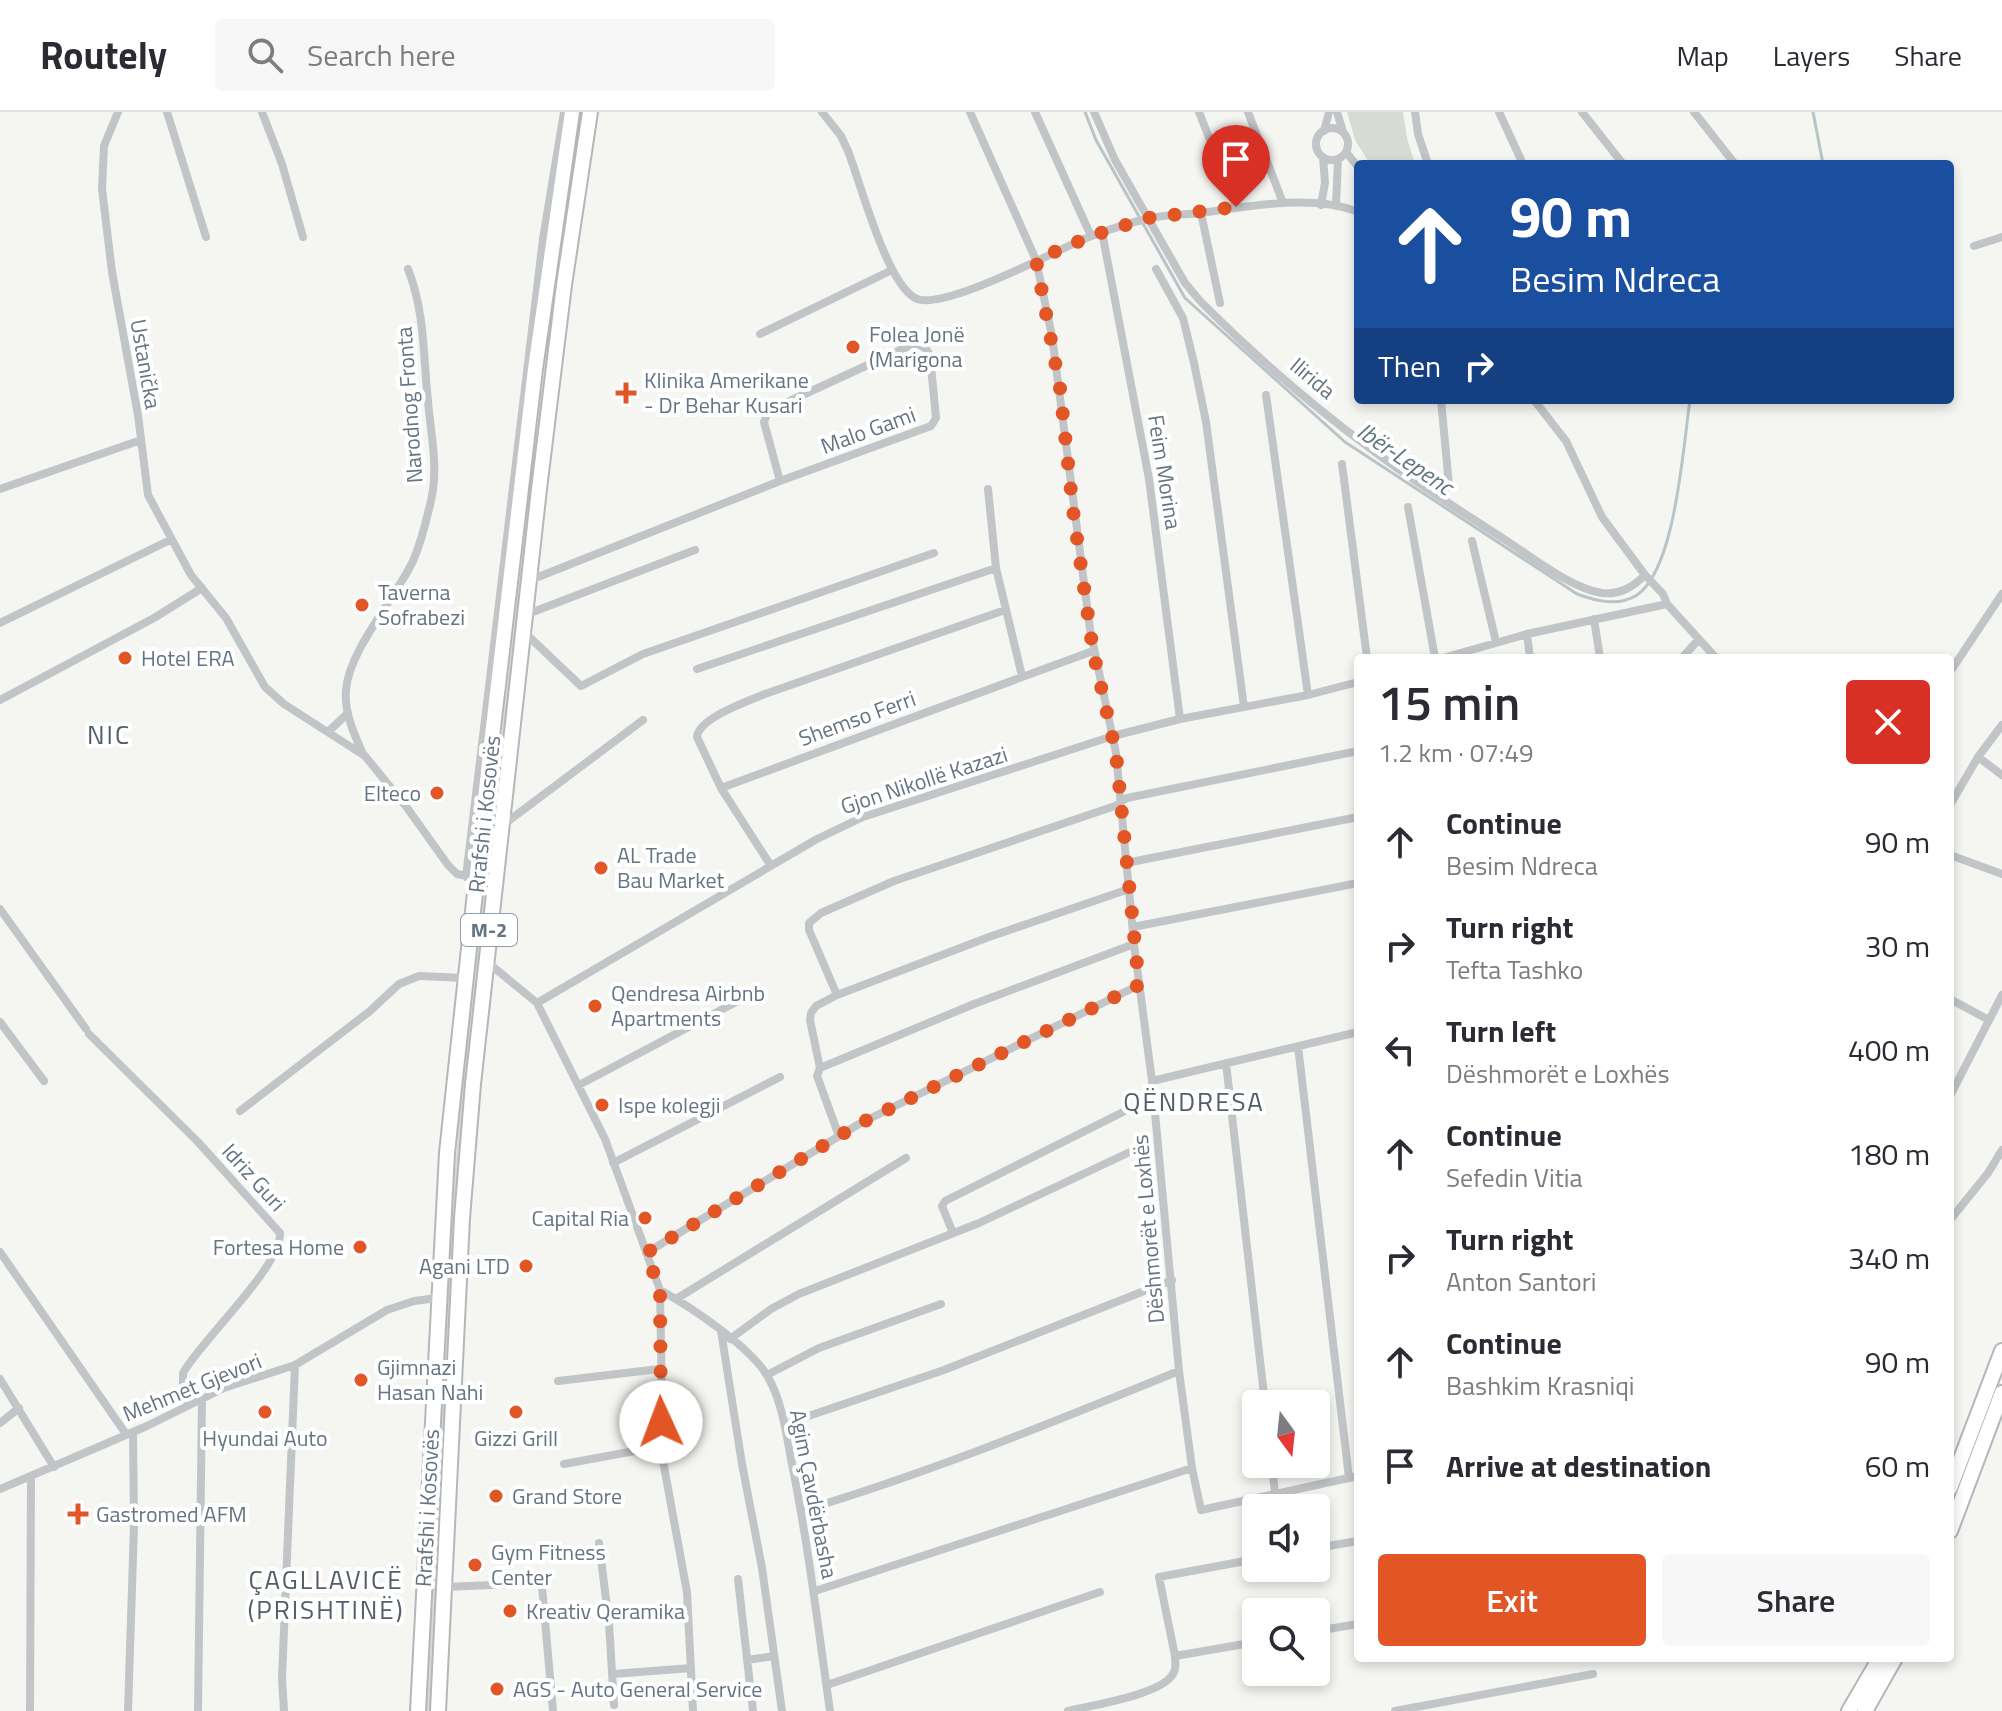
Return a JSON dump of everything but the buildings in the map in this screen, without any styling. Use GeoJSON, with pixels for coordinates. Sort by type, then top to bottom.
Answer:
{"type":"FeatureCollection","features":[{"type":"Feature","properties":{"kind":"highway","name":"Rrafshi i Kosovës"},"geometry":{"type":"LineString","coordinates":[[418,1711],[445,1175],[472,878],[535,369],[572,112]]}},
{"type":"Feature","properties":{"kind":"highway","name":"Rrafshi i Kosovës"},"geometry":{"type":"LineString","coordinates":[[438,1711],[462,1218],[485,961],[564,285],[590,112]]}},
{"type":"Feature","properties":{"kind":"highway"},"geometry":{"type":"LineString","coordinates":[[1954,1477],[2002,1351]]}},
{"type":"Feature","properties":{"kind":"highway"},"geometry":{"type":"LineString","coordinates":[[1954,1520],[2002,1393]]}},
{"type":"Feature","properties":{"kind":"highway"},"geometry":{"type":"LineString","coordinates":[[1849,1711],[1878,1662]]}},
{"type":"Feature","properties":{"kind":"highway"},"geometry":{"type":"LineString","coordinates":[[1865,1711],[1893,1662]]}},
{"type":"Feature","properties":{"kind":"street","name":"Ustanička"},"geometry":{"type":"LineString","coordinates":[[118,112],[104,146],[102,189],[112,272],[148,495],[191,575],[217,605],[265,687],[284,704],[365,756]]}},
{"type":"Feature","properties":{"kind":"street"},"geometry":{"type":"LineString","coordinates":[[167,112],[206,237]]}},
{"type":"Feature","properties":{"kind":"street"},"geometry":{"type":"LineString","coordinates":[[262,112],[282,164],[303,237]]}},
{"type":"Feature","properties":{"kind":"street","name":"Rrafshi i Kosovës"},"geometry":{"type":"LineString","coordinates":[[472,878],[543,239],[564,112]]}},
{"type":"Feature","properties":{"kind":"street"},"geometry":{"type":"LineString","coordinates":[[822,112],[841,136],[848,151],[892,270],[913,298],[931,302],[995,281],[1091,236],[1148,218],[1283,203],[1336,206],[1354,211]]}},
{"type":"Feature","properties":{"kind":"street","name":"Dëshmorët e Loxhës"},"geometry":{"type":"LineString","coordinates":[[970,112],[1036,260],[1060,388],[1093,651],[1113,736],[1134,944],[1152,1081],[1179,1371],[1201,1510],[1354,1477]]}},
{"type":"Feature","properties":{"kind":"street"},"geometry":{"type":"LineString","coordinates":[[1035,112],[1091,236]]}},
{"type":"Feature","properties":{"kind":"street","name":"Ilirida"},"geometry":{"type":"LineString","coordinates":[[1094,112],[1115,160],[1185,283],[1217,319],[1370,449],[1548,568],[1594,591],[1625,590],[1645,575]]}},
{"type":"Feature","properties":{"kind":"street"},"geometry":{"type":"LineString","coordinates":[[1199,112],[1236,207]]}},
{"type":"Feature","properties":{"kind":"street"},"geometry":{"type":"LineString","coordinates":[[1248,112],[1283,203]]}},
{"type":"Feature","properties":{"kind":"street"},"geometry":{"type":"LineString","coordinates":[[1321,205],[1325,183],[1323,157],[1317,144],[1329,112]]}},
{"type":"Feature","properties":{"kind":"street"},"geometry":{"type":"LineString","coordinates":[[1336,206],[1338,159],[1346,152],[1348,142],[1337,112]]}},
{"type":"Feature","properties":{"kind":"street"},"geometry":{"type":"LineString","coordinates":[[1415,112],[1427,160]]}},
{"type":"Feature","properties":{"kind":"street"},"geometry":{"type":"LineString","coordinates":[[1499,112],[1521,160]]}},
{"type":"Feature","properties":{"kind":"street"},"geometry":{"type":"LineString","coordinates":[[1582,112],[1620,160]]}},
{"type":"Feature","properties":{"kind":"street"},"geometry":{"type":"LineString","coordinates":[[1694,112],[1732,160]]}},
{"type":"Feature","properties":{"kind":"street"},"geometry":{"type":"LineString","coordinates":[[1324,131],[1333,129],[1343,133]]}},
{"type":"Feature","properties":{"kind":"street"},"geometry":{"type":"LineString","coordinates":[[1346,152],[1354,162]]}},
{"type":"Feature","properties":{"kind":"street"},"geometry":{"type":"LineString","coordinates":[[1323,157],[1338,159]]}},
{"type":"Feature","properties":{"kind":"street"},"geometry":{"type":"LineString","coordinates":[[1201,213],[1220,303]]}},
{"type":"Feature","properties":{"kind":"street","name":"Feim Morina"},"geometry":{"type":"LineString","coordinates":[[1102,232],[1149,479],[1180,719]]}},
{"type":"Feature","properties":{"kind":"street"},"geometry":{"type":"LineString","coordinates":[[1974,246],[2002,237]]}},
{"type":"Feature","properties":{"kind":"street","name":"Narodnog Fronta"},"geometry":{"type":"LineString","coordinates":[[365,756],[348,713],[346,691],[353,665],[414,560],[434,488],[435,446],[428,404],[423,324],[408,269]]}},
{"type":"Feature","properties":{"kind":"street"},"geometry":{"type":"LineString","coordinates":[[1156,269],[1188,332],[1200,392],[1244,707]]}},
{"type":"Feature","properties":{"kind":"street"},"geometry":{"type":"LineString","coordinates":[[760,334],[892,270]]}},
{"type":"Feature","properties":{"kind":"street","name":"Malo Gami"},"geometry":{"type":"LineString","coordinates":[[528,581],[780,481],[931,426],[936,418],[930,356],[925,347],[909,346],[768,411],[764,422],[780,481]]}},
{"type":"Feature","properties":{"kind":"street"},"geometry":{"type":"LineString","coordinates":[[1266,395],[1308,695]]}},
{"type":"Feature","properties":{"kind":"street"},"geometry":{"type":"LineString","coordinates":[[1441,404],[1449,485],[1443,499]]}},
{"type":"Feature","properties":{"kind":"street"},"geometry":{"type":"LineString","coordinates":[[1537,404],[1566,441],[1602,517],[1667,604],[1712,654]]}},
{"type":"Feature","properties":{"kind":"street"},"geometry":{"type":"LineString","coordinates":[[0,489],[141,440]]}},
{"type":"Feature","properties":{"kind":"street"},"geometry":{"type":"LineString","coordinates":[[1342,464],[1366,654]]}},
{"type":"Feature","properties":{"kind":"street"},"geometry":{"type":"LineString","coordinates":[[988,489],[996,568],[1022,676]]}},
{"type":"Feature","properties":{"kind":"street"},"geometry":{"type":"LineString","coordinates":[[1408,507],[1434,654]]}},
{"type":"Feature","properties":{"kind":"street"},"geometry":{"type":"LineString","coordinates":[[0,623],[170,540]]}},
{"type":"Feature","properties":{"kind":"street"},"geometry":{"type":"LineString","coordinates":[[1472,541],[1496,642]]}},
{"type":"Feature","properties":{"kind":"street"},"geometry":{"type":"LineString","coordinates":[[525,615],[695,550]]}},
{"type":"Feature","properties":{"kind":"street"},"geometry":{"type":"LineString","coordinates":[[523,631],[581,686],[643,654],[934,553]]}},
{"type":"Feature","properties":{"kind":"street"},"geometry":{"type":"LineString","coordinates":[[697,669],[996,568]]}},
{"type":"Feature","properties":{"kind":"street"},"geometry":{"type":"LineString","coordinates":[[0,700],[154,618],[202,588]]}},
{"type":"Feature","properties":{"kind":"street"},"geometry":{"type":"LineString","coordinates":[[1954,666],[2002,594]]}},
{"type":"Feature","properties":{"kind":"street"},"geometry":{"type":"LineString","coordinates":[[1468,654],[1496,642],[1527,634],[1667,604]]}},
{"type":"Feature","properties":{"kind":"street"},"geometry":{"type":"LineString","coordinates":[[771,866],[721,788],[697,732],[730,709],[765,694],[1005,610]]}},
{"type":"Feature","properties":{"kind":"street"},"geometry":{"type":"LineString","coordinates":[[1594,619],[1599,654]]}},
{"type":"Feature","properties":{"kind":"street"},"geometry":{"type":"LineString","coordinates":[[1527,634],[1530,654]]}},
{"type":"Feature","properties":{"kind":"street"},"geometry":{"type":"LineString","coordinates":[[1686,654],[1699,639]]}},
{"type":"Feature","properties":{"kind":"street","name":"Shemso Ferri"},"geometry":{"type":"LineString","coordinates":[[721,788],[1093,651]]}},
{"type":"Feature","properties":{"kind":"street","name":"Gjon Nikollë Kazazi"},"geometry":{"type":"LineString","coordinates":[[537,1003],[841,826],[863,817],[1113,736],[1354,683]]}},
{"type":"Feature","properties":{"kind":"street"},"geometry":{"type":"LineString","coordinates":[[329,731],[348,713]]}},
{"type":"Feature","properties":{"kind":"street"},"geometry":{"type":"LineString","coordinates":[[500,827],[643,720]]}},
{"type":"Feature","properties":{"kind":"street"},"geometry":{"type":"LineString","coordinates":[[1954,798],[1978,757],[2002,725]]}},
{"type":"Feature","properties":{"kind":"street"},"geometry":{"type":"LineString","coordinates":[[837,995],[809,930],[813,917],[894,881],[1130,797],[1354,752]]}},
{"type":"Feature","properties":{"kind":"street"},"geometry":{"type":"LineString","coordinates":[[365,756],[448,865],[457,874],[472,878]]}},
{"type":"Feature","properties":{"kind":"street"},"geometry":{"type":"LineString","coordinates":[[1978,757],[2002,775]]}},
{"type":"Feature","properties":{"kind":"street"},"geometry":{"type":"LineString","coordinates":[[1126,863],[1354,818]]}},
{"type":"Feature","properties":{"kind":"street"},"geometry":{"type":"LineString","coordinates":[[1954,856],[2002,874]]}},
{"type":"Feature","properties":{"kind":"street"},"geometry":{"type":"LineString","coordinates":[[1133,927],[1354,884]]}},
{"type":"Feature","properties":{"kind":"street"},"geometry":{"type":"LineString","coordinates":[[839,1136],[818,1082],[820,1068],[812,1035],[811,1013],[816,1006],[837,995],[989,937],[1129,889]]}},
{"type":"Feature","properties":{"kind":"street","name":"Idriz Guri"},"geometry":{"type":"LineString","coordinates":[[0,909],[88,1031],[198,1142],[280,1233],[279,1243],[261,1275],[183,1373],[188,1406]]}},
{"type":"Feature","properties":{"kind":"street"},"geometry":{"type":"LineString","coordinates":[[820,1068],[974,1004],[1134,944]]}},
{"type":"Feature","properties":{"kind":"street"},"geometry":{"type":"LineString","coordinates":[[485,961],[537,1003],[605,1139],[660,1290],[662,1446],[668,1496],[687,1592],[693,1711]]}},
{"type":"Feature","properties":{"kind":"street"},"geometry":{"type":"LineString","coordinates":[[240,1111],[370,1011],[399,984],[419,976],[465,978]]}},
{"type":"Feature","properties":{"kind":"street"},"geometry":{"type":"LineString","coordinates":[[646,1253],[880,1113],[1139,985]]}},
{"type":"Feature","properties":{"kind":"street"},"geometry":{"type":"LineString","coordinates":[[579,1085],[755,992]]}},
{"type":"Feature","properties":{"kind":"street"},"geometry":{"type":"LineString","coordinates":[[1954,1088],[2002,995]]}},
{"type":"Feature","properties":{"kind":"street"},"geometry":{"type":"LineString","coordinates":[[1954,1001],[1989,1020]]}},
{"type":"Feature","properties":{"kind":"street"},"geometry":{"type":"LineString","coordinates":[[0,1022],[44,1081]]}},
{"type":"Feature","properties":{"kind":"street"},"geometry":{"type":"LineString","coordinates":[[1152,1081],[1354,1033]]}},
{"type":"Feature","properties":{"kind":"street"},"geometry":{"type":"LineString","coordinates":[[1298,1046],[1354,1477]]}},
{"type":"Feature","properties":{"kind":"street"},"geometry":{"type":"LineString","coordinates":[[1226,1063],[1263,1390]]}},
{"type":"Feature","properties":{"kind":"street"},"geometry":{"type":"LineString","coordinates":[[613,1163],[780,1077]]}},
{"type":"Feature","properties":{"kind":"street"},"geometry":{"type":"LineString","coordinates":[[953,1233],[942,1206],[945,1201],[1129,1109]]}},
{"type":"Feature","properties":{"kind":"street"},"geometry":{"type":"LineString","coordinates":[[1954,1215],[2002,1150]]}},
{"type":"Feature","properties":{"kind":"street"},"geometry":{"type":"LineString","coordinates":[[730,1339],[771,1309],[799,1294],[953,1233],[1132,1151]]}},
{"type":"Feature","properties":{"kind":"street"},"geometry":{"type":"LineString","coordinates":[[676,1299],[906,1158]]}},
{"type":"Feature","properties":{"kind":"street"},"geometry":{"type":"LineString","coordinates":[[0,1252],[129,1433],[134,1525],[128,1711]]}},
{"type":"Feature","properties":{"kind":"street"},"geometry":{"type":"LineString","coordinates":[[785,1424],[944,1370],[1172,1280]]}},
{"type":"Feature","properties":{"kind":"street","name":"Agim Çavdërbasha"},"geometry":{"type":"LineString","coordinates":[[660,1290],[721,1331],[767,1375],[785,1424],[815,1591],[830,1711]]}},
{"type":"Feature","properties":{"kind":"street","name":"Mehmet Gjevori"},"geometry":{"type":"LineString","coordinates":[[0,1489],[202,1399],[295,1365],[387,1310],[414,1301],[438,1298]]}},
{"type":"Feature","properties":{"kind":"street"},"geometry":{"type":"LineString","coordinates":[[767,1375],[819,1348],[941,1304]]}},
{"type":"Feature","properties":{"kind":"street"},"geometry":{"type":"LineString","coordinates":[[721,1331],[762,1568],[782,1711]]}},
{"type":"Feature","properties":{"kind":"street"},"geometry":{"type":"LineString","coordinates":[[284,1711],[282,1678],[295,1365]]}},
{"type":"Feature","properties":{"kind":"street"},"geometry":{"type":"LineString","coordinates":[[558,1381],[659,1369]]}},
{"type":"Feature","properties":{"kind":"street"},"geometry":{"type":"LineString","coordinates":[[801,1511],[886,1486],[964,1458],[1179,1371]]}},
{"type":"Feature","properties":{"kind":"street"},"geometry":{"type":"LineString","coordinates":[[0,1379],[54,1467]]}},
{"type":"Feature","properties":{"kind":"street"},"geometry":{"type":"LineString","coordinates":[[198,1711],[202,1399]]}},
{"type":"Feature","properties":{"kind":"street"},"geometry":{"type":"LineString","coordinates":[[0,1423],[19,1408]]}},
{"type":"Feature","properties":{"kind":"street"},"geometry":{"type":"LineString","coordinates":[[564,1464],[662,1446]]}},
{"type":"Feature","properties":{"kind":"street"},"geometry":{"type":"LineString","coordinates":[[815,1591],[1192,1468]]}},
{"type":"Feature","properties":{"kind":"street"},"geometry":{"type":"LineString","coordinates":[[30,1711],[31,1477]]}},
{"type":"Feature","properties":{"kind":"street"},"geometry":{"type":"LineString","coordinates":[[1273,1478],[1275,1493]]}},
{"type":"Feature","properties":{"kind":"street"},"geometry":{"type":"LineString","coordinates":[[1330,1546],[1354,1542]]}},
{"type":"Feature","properties":{"kind":"street"},"geometry":{"type":"LineString","coordinates":[[599,1543],[614,1705]]}},
{"type":"Feature","properties":{"kind":"street"},"geometry":{"type":"LineString","coordinates":[[1068,1711],[1160,1686],[1173,1675],[1175,1656],[1159,1577],[1242,1562]]}},
{"type":"Feature","properties":{"kind":"street"},"geometry":{"type":"LineString","coordinates":[[738,1579],[753,1711]]}},
{"type":"Feature","properties":{"kind":"street"},"geometry":{"type":"LineString","coordinates":[[444,1587],[537,1583],[542,1586],[553,1711]]}},
{"type":"Feature","properties":{"kind":"street"},"geometry":{"type":"LineString","coordinates":[[827,1685],[1100,1592]]}},
{"type":"Feature","properties":{"kind":"street"},"geometry":{"type":"LineString","coordinates":[[1330,1629],[1354,1625]]}},
{"type":"Feature","properties":{"kind":"street"},"geometry":{"type":"LineString","coordinates":[[1175,1656],[1242,1644]]}},
{"type":"Feature","properties":{"kind":"street"},"geometry":{"type":"LineString","coordinates":[[747,1660],[774,1656]]}},
{"type":"Feature","properties":{"kind":"street"},"geometry":{"type":"LineString","coordinates":[[613,1674],[691,1668]]}},
{"type":"Feature","properties":{"kind":"street"},"geometry":{"type":"LineString","coordinates":[[1395,1711],[1593,1674]]}},
{"type":"Feature","properties":{"kind":"shaded area"},"geometry":{"type":"Polygon","coordinates":[[[580,112],[586,112],[508,713],[472,1026],[459,1193],[434,1663],[430,1711],[426,1711],[453,1192],[467,1026],[554,284],[580,112]]]}},
{"type":"Feature","properties":{"kind":"shaded area"},"geometry":{"type":"Polygon","coordinates":[[[1347,112],[1403,112],[1414,160],[1368,160],[1355,140],[1347,112]]]}},
{"type":"Feature","properties":{"kind":"waterway","name":"Ibër-Lepenc"},"geometry":{"type":"LineString","coordinates":[[1085,112],[1096,140],[1185,298],[1345,442],[1577,594],[1599,601],[1622,601],[1637,595],[1650,581],[1661,560],[1676,505],[1689,404]]}},
{"type":"Feature","properties":{"kind":"waterway","name":"Ibër-Lepenc"},"geometry":{"type":"LineString","coordinates":[[1813,112],[1822,160]]}},
{"type":"Feature","properties":{"kind":"place","name":"Folea Jonë (Marigona"},"geometry":{"type":"Point","coordinates":[853,347]}},
{"type":"Feature","properties":{"kind":"place","name":"Klinika Amerikane - Dr Behar Kusari"},"geometry":{"type":"Point","coordinates":[626,393]}},
{"type":"Feature","properties":{"kind":"place","name":"Taverna Sofrabezi"},"geometry":{"type":"Point","coordinates":[362,605]}},
{"type":"Feature","properties":{"kind":"place","name":"Hotel ERA"},"geometry":{"type":"Point","coordinates":[125,658]}},
{"type":"Feature","properties":{"kind":"place","name":"Elteco"},"geometry":{"type":"Point","coordinates":[437,793]}},
{"type":"Feature","properties":{"kind":"place","name":"AL Trade Bau Market"},"geometry":{"type":"Point","coordinates":[601,868]}},
{"type":"Feature","properties":{"kind":"place","name":"Qendresa Airbnb Apartments"},"geometry":{"type":"Point","coordinates":[595,1006]}},
{"type":"Feature","properties":{"kind":"place","name":"Ispe kolegji"},"geometry":{"type":"Point","coordinates":[602,1105]}},
{"type":"Feature","properties":{"kind":"place","name":"Capital Ria"},"geometry":{"type":"Point","coordinates":[645,1218]}},
{"type":"Feature","properties":{"kind":"place","name":"Fortesa Home"},"geometry":{"type":"Point","coordinates":[360,1247]}},
{"type":"Feature","properties":{"kind":"place","name":"Agani LTD"},"geometry":{"type":"Point","coordinates":[526,1266]}},
{"type":"Feature","properties":{"kind":"place","name":"Gjimnazi Hasan Nahi"},"geometry":{"type":"Point","coordinates":[361,1380]}},
{"type":"Feature","properties":{"kind":"place","name":"Hyundai Auto"},"geometry":{"type":"Point","coordinates":[265,1412]}},
{"type":"Feature","properties":{"kind":"place","name":"Gizzi Grill"},"geometry":{"type":"Point","coordinates":[516,1412]}},
{"type":"Feature","properties":{"kind":"place","name":"Grand Store"},"geometry":{"type":"Point","coordinates":[496,1496]}},
{"type":"Feature","properties":{"kind":"place","name":"Gastromed AFM"},"geometry":{"type":"Point","coordinates":[78,1514]}},
{"type":"Feature","properties":{"kind":"place","name":"Gym Fitness Center"},"geometry":{"type":"Point","coordinates":[475,1565]}},
{"type":"Feature","properties":{"kind":"place","name":"Kreativ Qeramika"},"geometry":{"type":"Point","coordinates":[510,1611]}},
{"type":"Feature","properties":{"kind":"place","name":"AGS - Auto General Service"},"geometry":{"type":"Point","coordinates":[497,1689]}},
{"type":"Feature","properties":{"kind":"district","name":"NIC"},"geometry":{"type":"Point","coordinates":[109,735]}},
{"type":"Feature","properties":{"kind":"district","name":"QËNDRESA"},"geometry":{"type":"Point","coordinates":[1194,1102]}},
{"type":"Feature","properties":{"kind":"district","name":"ÇAGLLAVICË (PRISHTINË)"},"geometry":{"type":"Point","coordinates":[326,1595]}},
{"type":"Feature","properties":{"kind":"route"},"geometry":{"type":"LineString","coordinates":[[661,1422],[660,1290],[646,1253],[859,1124],[1139,985],[1116,753],[1093,651],[1060,388],[1036,260],[1091,236],[1148,218],[1236,207]]}}]}
